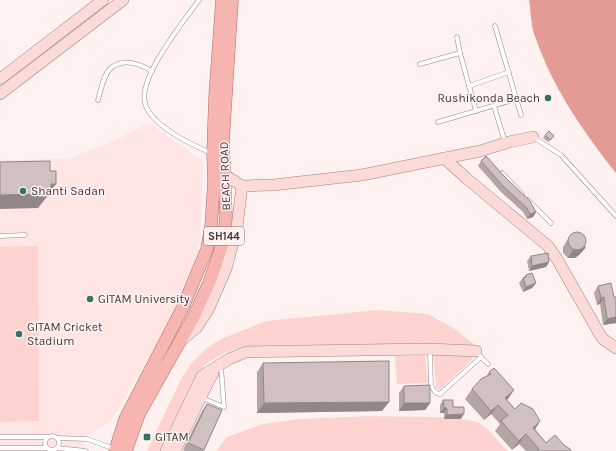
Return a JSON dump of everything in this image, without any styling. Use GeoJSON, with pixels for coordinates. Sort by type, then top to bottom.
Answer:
{"type":"FeatureCollection","features":[{"type":"Feature","properties":{"kind":"main road","name":"SH144"},"geometry":{"type":"LineString","coordinates":[[119,450],[126,419],[183,307],[207,249],[211,227],[214,181],[218,154],[214,96],[222,0]]}},
{"type":"Feature","properties":{"kind":"main road","name":"BEACH ROAD"},"geometry":{"type":"LineString","coordinates":[[119,450],[193,318],[218,260],[224,239],[226,216],[225,175],[218,154],[225,101],[232,0]]}},
{"type":"Feature","properties":{"kind":"street"},"geometry":{"type":"LineString","coordinates":[[0,79],[103,0]]}},
{"type":"Feature","properties":{"kind":"street"},"geometry":{"type":"LineString","coordinates":[[0,94],[123,0]]}},
{"type":"Feature","properties":{"kind":"street"},"geometry":{"type":"LineString","coordinates":[[225,175],[242,186],[273,185],[362,175],[444,158],[483,154],[506,143],[533,137]]}},
{"type":"Feature","properties":{"kind":"street"},"geometry":{"type":"LineString","coordinates":[[444,158],[548,246],[599,333],[603,339],[616,348]]}},
{"type":"Feature","properties":{"kind":"street"},"geometry":{"type":"LineString","coordinates":[[179,343],[197,327],[208,310],[226,269],[237,227],[242,186]]}},
{"type":"Feature","properties":{"kind":"street"},"geometry":{"type":"LineString","coordinates":[[166,451],[202,376],[229,358],[246,352],[430,349],[478,354]]}},
{"type":"Feature","properties":{"kind":"street"},"geometry":{"type":"LineString","coordinates":[[175,451],[208,380],[221,364]]}},
{"type":"Feature","properties":{"kind":"lane"},"geometry":{"type":"LineString","coordinates":[[199,0],[174,35],[152,71],[144,95],[145,104],[151,115],[178,136],[194,146],[218,154]]}},
{"type":"Feature","properties":{"kind":"lane"},"geometry":{"type":"LineString","coordinates":[[495,26],[521,115]]}},
{"type":"Feature","properties":{"kind":"lane"},"geometry":{"type":"LineString","coordinates":[[457,37],[476,111]]}},
{"type":"Feature","properties":{"kind":"lane"},"geometry":{"type":"LineString","coordinates":[[420,64],[460,53]]}},
{"type":"Feature","properties":{"kind":"lane"},"geometry":{"type":"LineString","coordinates":[[98,100],[106,76],[111,68],[120,64],[132,63],[144,66],[152,71]]}},
{"type":"Feature","properties":{"kind":"lane"},"geometry":{"type":"LineString","coordinates":[[469,86],[509,72]]}},
{"type":"Feature","properties":{"kind":"lane"},"geometry":{"type":"LineString","coordinates":[[438,122],[516,99]]}},
{"type":"Feature","properties":{"kind":"lane"},"geometry":{"type":"LineString","coordinates":[[494,106],[506,143]]}},
{"type":"Feature","properties":{"kind":"lane"},"geometry":{"type":"LineString","coordinates":[[533,137],[561,155],[616,216]]}},
{"type":"Feature","properties":{"kind":"lane"},"geometry":{"type":"LineString","coordinates":[[496,168],[550,223]]}},
{"type":"Feature","properties":{"kind":"lane"},"geometry":{"type":"LineString","coordinates":[[0,236],[25,235]]}},
{"type":"Feature","properties":{"kind":"lane"},"geometry":{"type":"LineString","coordinates":[[430,349],[431,386],[436,393],[440,394],[478,354],[488,364]]}},
{"type":"Feature","properties":{"kind":"lane"},"geometry":{"type":"LineString","coordinates":[[201,397],[224,407],[221,364]]}},
{"type":"Feature","properties":{"kind":"lane"},"geometry":{"type":"LineString","coordinates":[[0,437],[55,437],[87,439],[119,450]]}},
{"type":"Feature","properties":{"kind":"lane"},"geometry":{"type":"LineString","coordinates":[[47,448],[45,443],[49,437]]}},
{"type":"Feature","properties":{"kind":"lane"},"geometry":{"type":"LineString","coordinates":[[56,450],[59,443],[57,438]]}},
{"type":"Feature","properties":{"kind":"lane"},"geometry":{"type":"LineString","coordinates":[[0,448],[47,448],[50,450],[86,451]]}},
{"type":"Feature","properties":{"kind":"shaded area"},"geometry":{"type":"Polygon","coordinates":[[[529,0],[616,0],[616,173],[581,126],[551,75],[534,35],[529,0]]]}},
{"type":"Feature","properties":{"kind":"shaded area","name":"GITAM University"},"geometry":{"type":"Polygon","coordinates":[[[149,123],[203,162],[200,237],[195,265],[164,333],[110,422],[84,437],[85,451],[0,451],[0,160],[67,159],[107,144],[149,123]]]}},
{"type":"Feature","properties":{"kind":"shaded area","name":"GITAM Cricket Stadium"},"geometry":{"type":"Polygon","coordinates":[[[38,246],[39,421],[0,422],[0,247],[38,246]]]}},
{"type":"Feature","properties":{"kind":"shaded area"},"geometry":{"type":"Polygon","coordinates":[[[378,310],[428,314],[455,329],[475,345],[244,346],[224,353],[206,364],[192,384],[161,451],[147,451],[182,377],[193,361],[207,348],[221,339],[266,321],[378,310]]]}},
{"type":"Feature","properties":{"kind":"shaded area"},"geometry":{"type":"Polygon","coordinates":[[[433,354],[467,356],[474,358],[439,390],[436,387],[433,354]]]}},
{"type":"Feature","properties":{"kind":"shaded area"},"geometry":{"type":"Polygon","coordinates":[[[395,356],[425,356],[428,383],[397,384],[395,356]]]}},
{"type":"Feature","properties":{"kind":"shaded area"},"geometry":{"type":"Polygon","coordinates":[[[370,416],[428,417],[473,421],[485,427],[507,451],[216,451],[227,437],[263,424],[301,419],[370,416]]]}},
{"type":"Feature","properties":{"kind":"building"},"geometry":{"type":"Polygon","coordinates":[[[549,131],[554,136],[550,140],[545,135],[549,131]]]}},
{"type":"Feature","properties":{"kind":"building"},"geometry":{"type":"Polygon","coordinates":[[[486,156],[530,201],[536,212],[530,214],[527,208],[504,187],[481,161],[486,156]]]}},
{"type":"Feature","properties":{"kind":"building"},"geometry":{"type":"Polygon","coordinates":[[[50,161],[50,171],[56,171],[56,184],[51,184],[51,191],[48,191],[48,194],[0,195],[0,162],[50,161]]]}},
{"type":"Feature","properties":{"kind":"building"},"geometry":{"type":"Polygon","coordinates":[[[573,232],[581,232],[586,237],[584,248],[581,250],[573,250],[568,245],[568,237],[573,232]]]}},
{"type":"Feature","properties":{"kind":"building"},"geometry":{"type":"Polygon","coordinates":[[[548,253],[549,262],[532,266],[531,256],[548,253]]]}},
{"type":"Feature","properties":{"kind":"building"},"geometry":{"type":"Polygon","coordinates":[[[532,273],[536,283],[526,287],[523,278],[532,273]]]}},
{"type":"Feature","properties":{"kind":"building"},"geometry":{"type":"Polygon","coordinates":[[[611,283],[614,297],[616,297],[616,317],[607,319],[604,297],[601,298],[598,286],[611,283]]]}},
{"type":"Feature","properties":{"kind":"building"},"geometry":{"type":"Polygon","coordinates":[[[389,361],[389,402],[264,403],[263,363],[389,361]]]}},
{"type":"Feature","properties":{"kind":"building"},"geometry":{"type":"Polygon","coordinates":[[[494,368],[514,390],[505,398],[515,409],[521,403],[533,409],[540,421],[533,428],[546,443],[555,435],[571,451],[537,451],[539,449],[526,434],[519,441],[501,421],[508,415],[498,405],[491,411],[472,389],[481,379],[491,374],[489,372],[494,368]]]}},
{"type":"Feature","properties":{"kind":"building"},"geometry":{"type":"Polygon","coordinates":[[[430,385],[430,403],[404,403],[404,386],[430,385]]]}},
{"type":"Feature","properties":{"kind":"building"},"geometry":{"type":"Polygon","coordinates":[[[443,400],[453,400],[453,407],[464,407],[464,414],[447,415],[447,408],[444,408],[443,400]]]}},
{"type":"Feature","properties":{"kind":"building"},"geometry":{"type":"Polygon","coordinates":[[[207,404],[222,410],[204,450],[188,443],[207,404]]]}},
{"type":"Feature","properties":{"kind":"place","name":"Rushikonda Beach"},"geometry":{"type":"Point","coordinates":[548,98]}},
{"type":"Feature","properties":{"kind":"place","name":"Shanti Sadan"},"geometry":{"type":"Point","coordinates":[23,191]}},
{"type":"Feature","properties":{"kind":"place","name":"GITAM University"},"geometry":{"type":"Point","coordinates":[90,299]}},
{"type":"Feature","properties":{"kind":"place","name":"GITAM Cricket Stadium"},"geometry":{"type":"Point","coordinates":[19,334]}},
{"type":"Feature","properties":{"kind":"place","name":"GITAM"},"geometry":{"type":"Point","coordinates":[147,437]}}]}
